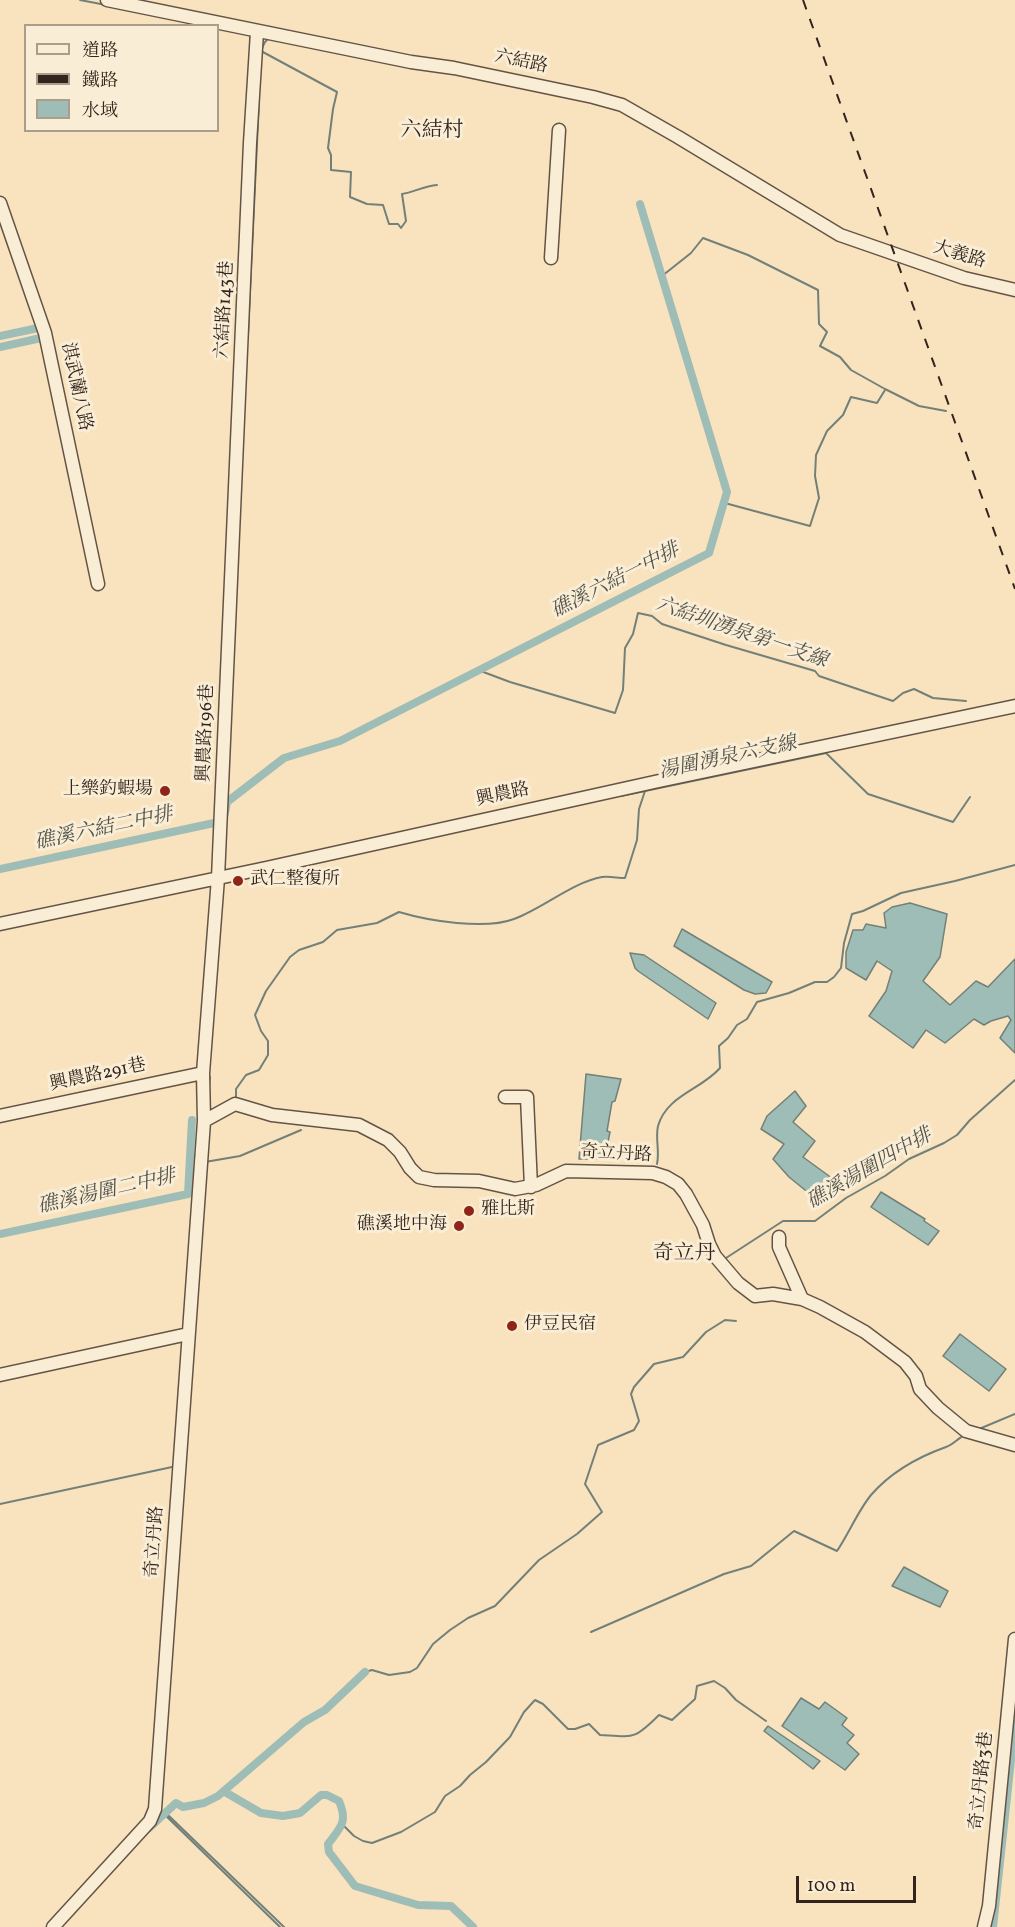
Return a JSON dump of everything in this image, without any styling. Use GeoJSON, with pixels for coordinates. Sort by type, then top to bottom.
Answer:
{"type":"FeatureCollection","features":[{"type":"Feature","properties":{"kind":"street","name":"六結路"},"geometry":{"type":"LineString","coordinates":[[107,0],[257,32],[411,62],[454,68],[622,105],[840,235],[894,254]]}},
{"type":"Feature","properties":{"kind":"street","name":"六結路143巷"},"geometry":{"type":"LineString","coordinates":[[231,590],[257,32]]}},
{"type":"Feature","properties":{"kind":"street"},"geometry":{"type":"LineString","coordinates":[[551,258],[559,130]]}},
{"type":"Feature","properties":{"kind":"street","name":"淇武蘭八路"},"geometry":{"type":"LineString","coordinates":[[0,203],[45,333],[98,584]]}},
{"type":"Feature","properties":{"kind":"street","name":"大義路"},"geometry":{"type":"LineString","coordinates":[[894,254],[964,278],[1015,290]]}},
{"type":"Feature","properties":{"kind":"street","name":"興農路196巷"},"geometry":{"type":"LineString","coordinates":[[218,878],[231,590]]}},
{"type":"Feature","properties":{"kind":"street","name":"興農路"},"geometry":{"type":"LineString","coordinates":[[0,924],[1015,706]]}},
{"type":"Feature","properties":{"kind":"street","name":"奇立丹路"},"geometry":{"type":"LineString","coordinates":[[53,1927],[150,1821],[155,1809],[204,1121],[203,1073],[218,878]]}},
{"type":"Feature","properties":{"kind":"street","name":"興農路291巷"},"geometry":{"type":"LineString","coordinates":[[0,1116],[203,1073]]}},
{"type":"Feature","properties":{"kind":"street"},"geometry":{"type":"LineString","coordinates":[[505,1097],[527,1097],[531,1187]]}},
{"type":"Feature","properties":{"kind":"street","name":"奇立丹路"},"geometry":{"type":"LineString","coordinates":[[204,1121],[235,1104],[287,1118],[358,1125],[388,1140],[419,1177],[434,1180],[479,1181],[514,1189],[531,1187],[566,1171],[653,1173],[666,1177],[678,1184],[686,1194],[703,1225],[715,1256],[738,1283],[756,1296],[773,1294],[802,1299],[865,1332],[905,1362],[916,1376],[920,1389],[938,1408],[966,1431],[1015,1445]]}},
{"type":"Feature","properties":{"kind":"street"},"geometry":{"type":"LineString","coordinates":[[779,1237],[779,1246],[802,1299]]}},
{"type":"Feature","properties":{"kind":"street"},"geometry":{"type":"LineString","coordinates":[[0,1375],[188,1334]]}},
{"type":"Feature","properties":{"kind":"street","name":"奇立丹路3巷"},"geometry":{"type":"LineString","coordinates":[[984,1927],[990,1897],[1015,1639]]}},
{"type":"Feature","properties":{"kind":"water"},"geometry":{"type":"Polygon","coordinates":[[[910,903],[947,914],[940,957],[923,981],[950,1005],[976,981],[988,987],[1015,959],[1015,1053],[1000,1038],[1011,1020],[1008,1016],[984,1025],[974,1019],[945,1043],[926,1030],[913,1048],[869,1016],[886,991],[892,971],[877,961],[866,980],[846,968],[846,952],[853,930],[863,930],[866,924],[886,928],[884,913],[892,907],[910,903]]]}},
{"type":"Feature","properties":{"kind":"water"},"geometry":{"type":"Polygon","coordinates":[[[682,929],[772,982],[766,993],[755,994],[744,990],[674,946],[682,929]]]}},
{"type":"Feature","properties":{"kind":"water"},"geometry":{"type":"Polygon","coordinates":[[[630,953],[644,955],[716,1003],[708,1019],[638,971],[630,953]]]}},
{"type":"Feature","properties":{"kind":"water"},"geometry":{"type":"Polygon","coordinates":[[[586,1074],[621,1079],[615,1101],[612,1102],[607,1147],[601,1149],[600,1159],[579,1159],[586,1074]]]}},
{"type":"Feature","properties":{"kind":"water"},"geometry":{"type":"Polygon","coordinates":[[[795,1091],[806,1106],[793,1122],[815,1141],[803,1157],[840,1184],[821,1203],[789,1177],[773,1159],[784,1144],[761,1129],[767,1116],[795,1091]]]}},
{"type":"Feature","properties":{"kind":"water"},"geometry":{"type":"Polygon","coordinates":[[[881,1192],[925,1219],[924,1221],[939,1231],[928,1245],[871,1207],[881,1192]]]}},
{"type":"Feature","properties":{"kind":"water"},"geometry":{"type":"Polygon","coordinates":[[[960,1334],[1006,1369],[989,1391],[943,1356],[960,1334]]]}},
{"type":"Feature","properties":{"kind":"water"},"geometry":{"type":"Polygon","coordinates":[[[904,1567],[948,1591],[940,1607],[892,1586],[904,1567]]]}},
{"type":"Feature","properties":{"kind":"water"},"geometry":{"type":"Polygon","coordinates":[[[801,1698],[819,1709],[825,1702],[847,1718],[842,1725],[854,1735],[847,1743],[859,1754],[845,1770],[782,1726],[801,1698]]]}},
{"type":"Feature","properties":{"kind":"water"},"geometry":{"type":"Polygon","coordinates":[[[768,1726],[820,1761],[813,1769],[764,1731],[768,1726]]]}},
{"type":"Feature","properties":{"kind":"waterway"},"geometry":{"type":"LineString","coordinates":[[80,0],[106,5]]}},
{"type":"Feature","properties":{"kind":"waterway"},"geometry":{"type":"LineString","coordinates":[[221,29],[250,35],[250,48]]}},
{"type":"Feature","properties":{"kind":"waterway"},"geometry":{"type":"LineString","coordinates":[[261,50],[269,38]]}},
{"type":"Feature","properties":{"kind":"waterway"},"geometry":{"type":"LineString","coordinates":[[261,51],[337,92],[328,148],[331,155],[331,170],[351,172],[350,197],[367,204],[383,205],[389,224],[398,224],[401,228],[406,221],[402,194],[437,185]]}},
{"type":"Feature","properties":{"kind":"waterway"},"geometry":{"type":"LineString","coordinates":[[248,335],[259,101]]}},
{"type":"Feature","properties":{"kind":"waterway","name":"礁溪六結一中排"},"geometry":{"type":"LineString","coordinates":[[225,813],[227,802],[284,758],[340,741],[709,553],[727,492],[640,204]]}},
{"type":"Feature","properties":{"kind":"waterway"},"geometry":{"type":"LineString","coordinates":[[662,276],[691,253],[703,238],[748,255],[818,290],[819,324],[827,332],[820,346],[840,357],[851,370],[885,389],[919,406],[946,411]]}},
{"type":"Feature","properties":{"kind":"waterway"},"geometry":{"type":"LineString","coordinates":[[0,336],[38,328]]}},
{"type":"Feature","properties":{"kind":"waterway"},"geometry":{"type":"LineString","coordinates":[[0,347],[41,338]]}},
{"type":"Feature","properties":{"kind":"waterway"},"geometry":{"type":"LineString","coordinates":[[721,502],[810,526],[819,498],[815,476],[816,455],[827,431],[843,415],[851,397],[877,403],[885,390]]}},
{"type":"Feature","properties":{"kind":"waterway","name":"六結圳湧泉第一支線"},"geometry":{"type":"LineString","coordinates":[[478,670],[510,682],[615,713],[623,690],[625,648],[633,634],[638,613],[652,616],[662,624],[726,645],[815,671],[819,676],[893,701],[903,693],[914,689],[933,698],[966,701]]}},
{"type":"Feature","properties":{"kind":"waterway","name":"湯圍湧泉六支線"},"geometry":{"type":"LineString","coordinates":[[236,1098],[236,1089],[246,1075],[259,1070],[268,1055],[268,1041],[255,1015],[266,991],[290,957],[299,950],[323,942],[337,930],[377,923],[399,912],[457,923],[502,922],[525,915],[591,880],[605,877],[625,878],[637,840],[639,809],[645,791],[826,753],[868,794],[953,822],[970,797]]}},
{"type":"Feature","properties":{"kind":"waterway"},"geometry":{"type":"LineString","coordinates":[[621,796],[645,791]]}},
{"type":"Feature","properties":{"kind":"waterway","name":"礁溪六結二中排"},"geometry":{"type":"LineString","coordinates":[[0,869],[214,823]]}},
{"type":"Feature","properties":{"kind":"waterway"},"geometry":{"type":"LineString","coordinates":[[657,1164],[658,1126],[669,1107],[720,1068],[719,1046],[737,1025],[747,1019],[757,1002],[789,993],[815,982],[827,982],[834,977],[841,968],[844,943],[852,914],[901,893],[1015,865]]}},
{"type":"Feature","properties":{"kind":"waterway"},"geometry":{"type":"LineString","coordinates":[[209,1084],[210,1077]]}},
{"type":"Feature","properties":{"kind":"waterway","name":"礁溪湯圍四中排"},"geometry":{"type":"LineString","coordinates":[[726,1258],[783,1221],[815,1221],[846,1198],[885,1176],[909,1159],[957,1135],[970,1120],[1015,1080]]}},
{"type":"Feature","properties":{"kind":"waterway","name":"礁溪湯圍二中排"},"geometry":{"type":"LineString","coordinates":[[0,1234],[188,1194],[192,1120]]}},
{"type":"Feature","properties":{"kind":"waterway"},"geometry":{"type":"LineString","coordinates":[[205,1162],[240,1156],[301,1130]]}},
{"type":"Feature","properties":{"kind":"waterway"},"geometry":{"type":"LineString","coordinates":[[365,1672],[372,1670],[389,1675],[410,1672],[417,1668],[433,1644],[468,1618],[495,1606],[539,1560],[577,1534],[602,1512],[585,1484],[598,1445],[634,1430],[639,1421],[631,1394],[634,1387],[654,1364],[683,1357],[706,1332],[725,1320],[736,1321]]}},
{"type":"Feature","properties":{"kind":"waterway"},"geometry":{"type":"LineString","coordinates":[[979,1429],[1015,1414]]}},
{"type":"Feature","properties":{"kind":"waterway"},"geometry":{"type":"LineString","coordinates":[[591,1632],[724,1574],[751,1566],[794,1531],[837,1551],[871,1495],[887,1479],[925,1455],[949,1446],[965,1435]]}},
{"type":"Feature","properties":{"kind":"waterway"},"geometry":{"type":"LineString","coordinates":[[0,1504],[172,1467]]}},
{"type":"Feature","properties":{"kind":"waterway"},"geometry":{"type":"LineString","coordinates":[[149,1828],[176,1803],[183,1807],[204,1803],[218,1796],[304,1722],[325,1710],[365,1672]]}},
{"type":"Feature","properties":{"kind":"waterway"},"geometry":{"type":"LineString","coordinates":[[343,1825],[354,1836],[372,1843],[401,1832],[435,1812],[445,1796],[460,1786],[510,1737],[524,1712],[535,1700],[543,1704],[568,1729],[589,1724],[600,1735],[627,1736],[638,1733],[659,1715],[672,1720],[695,1699],[697,1686],[714,1681],[766,1721]]}},
{"type":"Feature","properties":{"kind":"waterway"},"geometry":{"type":"LineString","coordinates":[[993,1927],[1015,1723]]}},
{"type":"Feature","properties":{"kind":"waterway"},"geometry":{"type":"LineString","coordinates":[[225,1792],[261,1813],[283,1816],[300,1813],[321,1795],[327,1795],[339,1801],[343,1819],[340,1828],[328,1844],[329,1852],[355,1886],[418,1905],[451,1906],[473,1927]]}},
{"type":"Feature","properties":{"kind":"waterway"},"geometry":{"type":"LineString","coordinates":[[163,1813],[167,1814],[284,1927]]}},
{"type":"Feature","properties":{"kind":"waterway"},"geometry":{"type":"LineString","coordinates":[[163,1813],[280,1927]]}},
{"type":"Feature","properties":{"kind":"railway"},"geometry":{"type":"LineString","coordinates":[[803,0],[1015,589]]}},
{"type":"Feature","properties":{"kind":"place","name":"上樂釣蝦場"},"geometry":{"type":"Point","coordinates":[165,791]}},
{"type":"Feature","properties":{"kind":"place","name":"武仁整復所"},"geometry":{"type":"Point","coordinates":[238,881]}},
{"type":"Feature","properties":{"kind":"place","name":"雅比斯"},"geometry":{"type":"Point","coordinates":[469,1211]}},
{"type":"Feature","properties":{"kind":"place","name":"礁溪地中海"},"geometry":{"type":"Point","coordinates":[459,1226]}},
{"type":"Feature","properties":{"kind":"place","name":"伊豆民宿"},"geometry":{"type":"Point","coordinates":[512,1326]}},
{"type":"Feature","properties":{"kind":"district","name":"六結村"},"geometry":{"type":"Point","coordinates":[432,132]}},
{"type":"Feature","properties":{"kind":"district","name":"奇立丹"},"geometry":{"type":"Point","coordinates":[684,1255]}}]}
